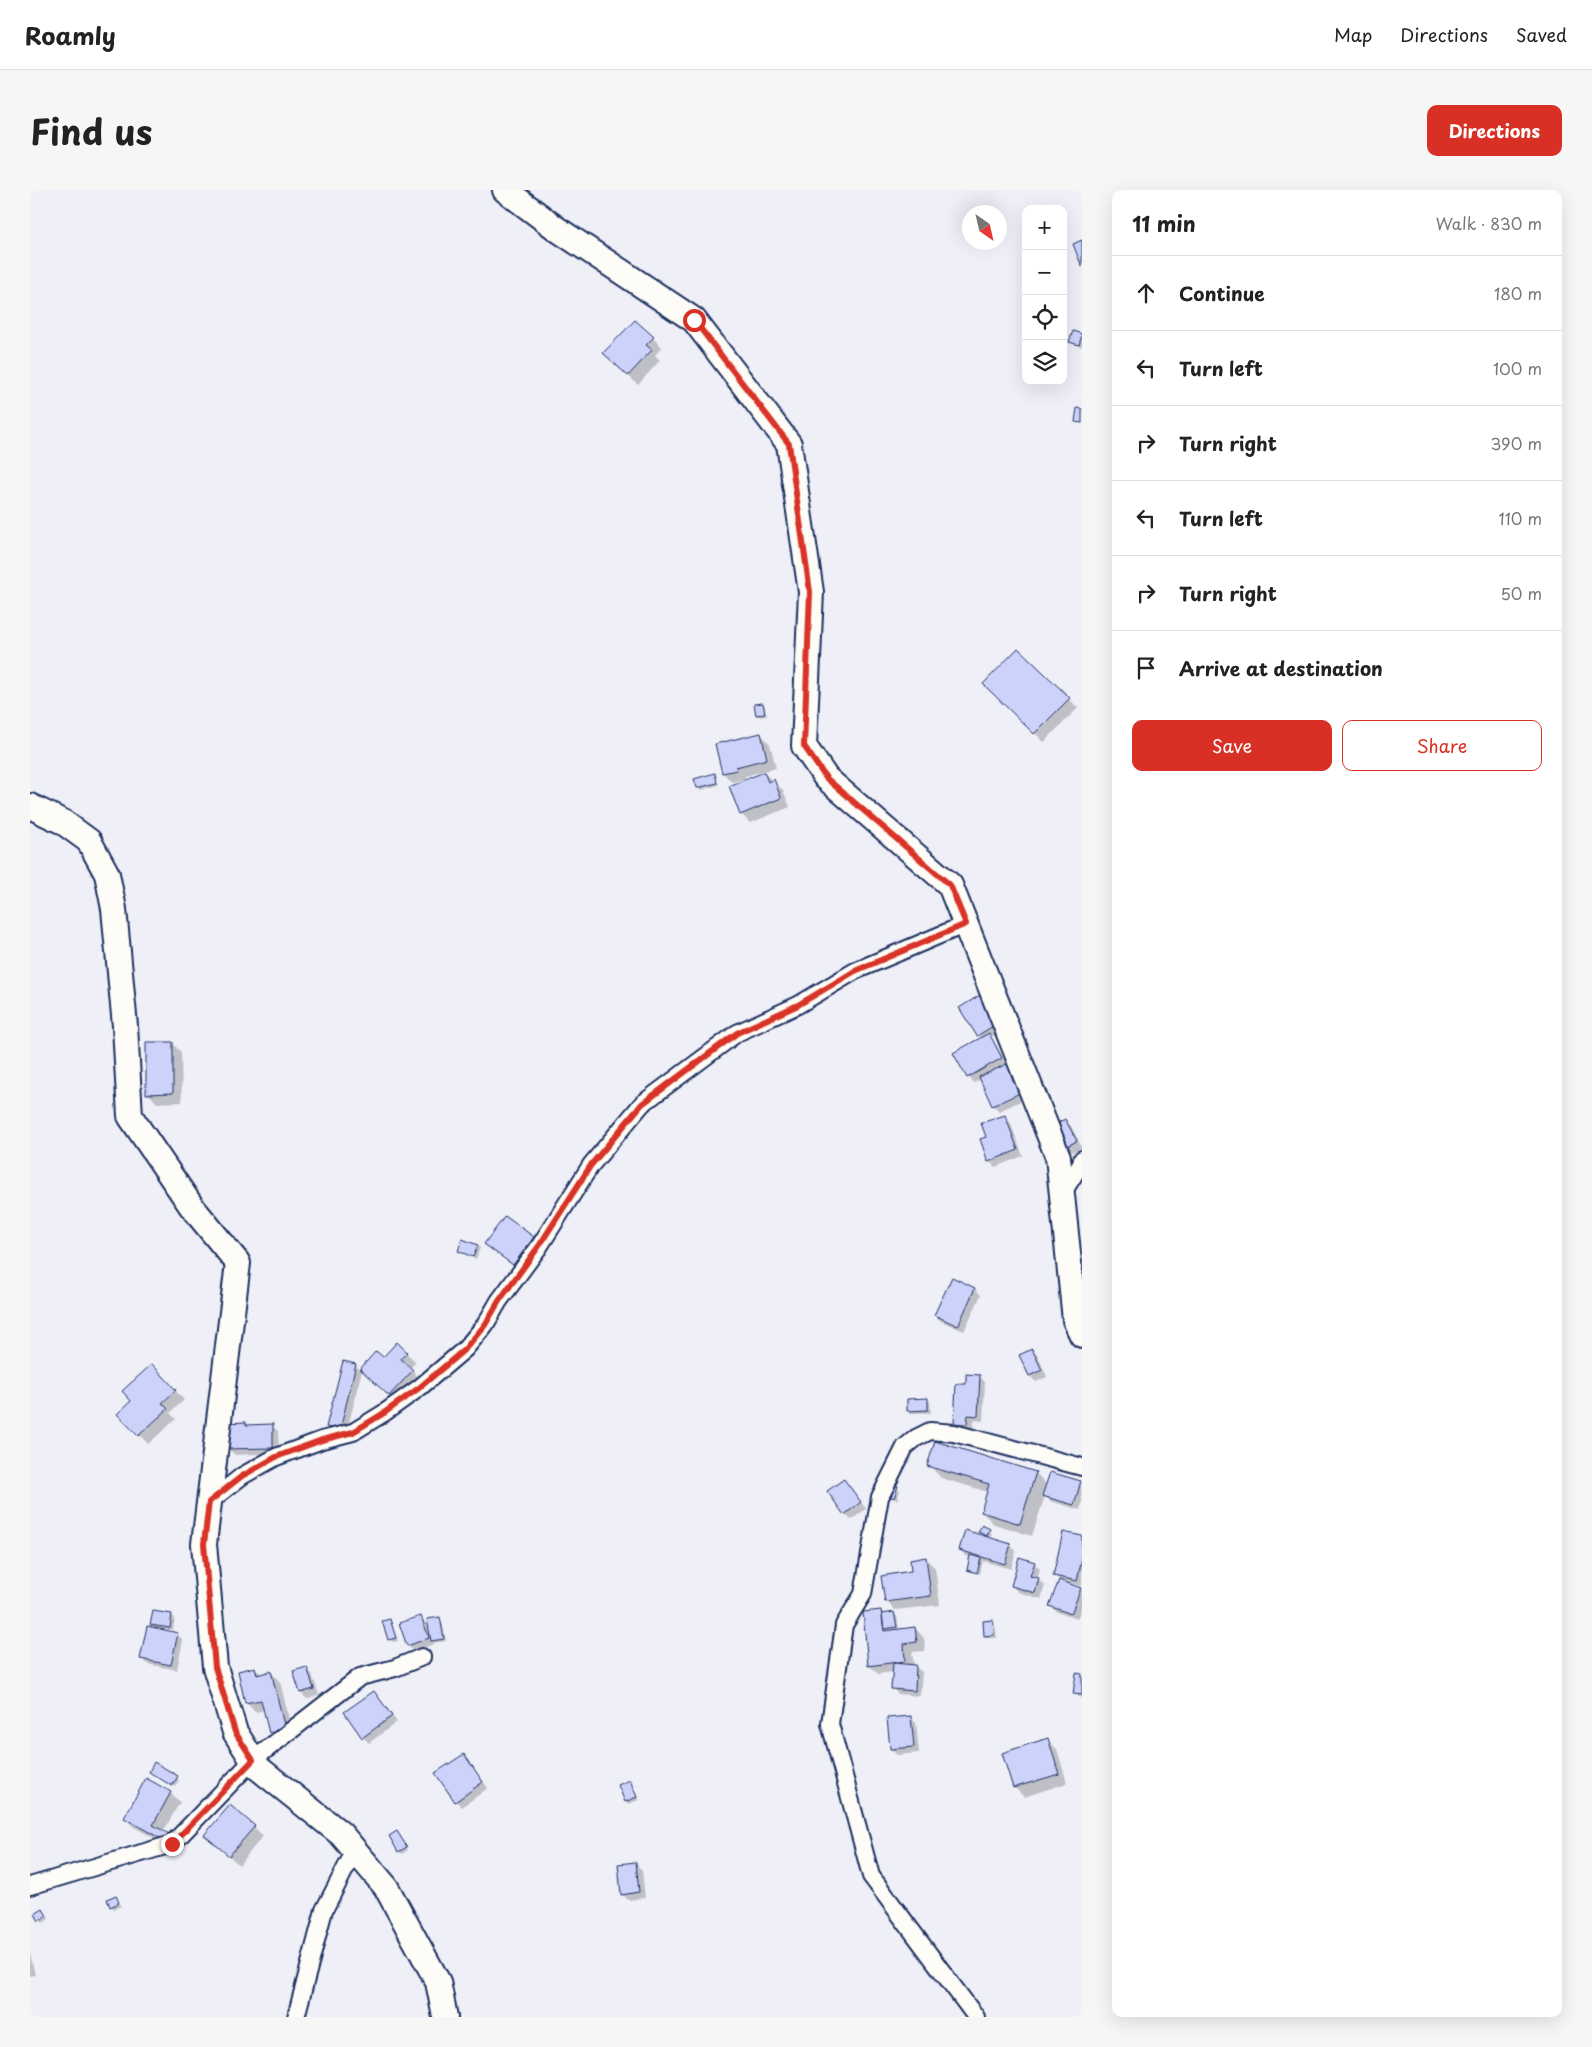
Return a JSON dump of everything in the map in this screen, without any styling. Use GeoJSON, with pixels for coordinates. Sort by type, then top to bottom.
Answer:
{"type":"FeatureCollection","features":[{"type":"Feature","properties":{"kind":"street"},"geometry":{"type":"LineString","coordinates":[[505,190],[558,229],[694,320],[789,444],[810,592],[804,746],[826,778],[950,885],[1058,1157],[1075,1320],[1082,1335]]}},
{"type":"Feature","properties":{"kind":"street"},"geometry":{"type":"LineString","coordinates":[[30,806],[63,822],[89,841],[107,874],[115,919],[125,1026],[130,1116],[192,1207],[238,1263],[204,1544],[215,1667],[235,1732],[257,1766],[289,1794],[341,1834],[386,1887],[438,1982],[445,2017]]}},
{"type":"Feature","properties":{"kind":"street"},"geometry":{"type":"LineString","coordinates":[[209,1502],[242,1476],[276,1457],[322,1440],[353,1432],[419,1388],[465,1349],[485,1325],[499,1301],[539,1246],[591,1165],[642,1104],[737,1033],[798,1005],[855,971],[966,924]]}},
{"type":"Feature","properties":{"kind":"street"},"geometry":{"type":"LineString","coordinates":[[1062,1194],[1082,1162]]}},
{"type":"Feature","properties":{"kind":"street"},"geometry":{"type":"LineString","coordinates":[[976,2017],[870,1876],[830,1724],[844,1625],[863,1594],[880,1497],[905,1447],[916,1438],[930,1432],[954,1433],[1082,1467]]}},
{"type":"Feature","properties":{"kind":"street"},"geometry":{"type":"LineString","coordinates":[[30,1886],[172,1844],[253,1760],[360,1677],[395,1668],[422,1657]]}},
{"type":"Feature","properties":{"kind":"street"},"geometry":{"type":"LineString","coordinates":[[296,2017],[324,1910],[355,1850]]}},
{"type":"Feature","properties":{"kind":"building"},"geometry":{"type":"Polygon","coordinates":[[[1082,240],[1082,267],[1073,244],[1082,240]]]}},
{"type":"Feature","properties":{"kind":"building"},"geometry":{"type":"Polygon","coordinates":[[[635,320],[654,337],[646,345],[652,350],[628,376],[603,353],[635,320]]]}},
{"type":"Feature","properties":{"kind":"building"},"geometry":{"type":"Polygon","coordinates":[[[1073,331],[1082,334],[1079,345],[1069,342],[1073,331]]]}},
{"type":"Feature","properties":{"kind":"building"},"geometry":{"type":"Polygon","coordinates":[[[1077,408],[1082,409],[1082,423],[1075,422],[1077,408]]]}},
{"type":"Feature","properties":{"kind":"building"},"geometry":{"type":"Polygon","coordinates":[[[1018,648],[1070,698],[1034,734],[983,684],[1018,648]]]}},
{"type":"Feature","properties":{"kind":"building"},"geometry":{"type":"Polygon","coordinates":[[[763,703],[765,714],[756,715],[754,704],[763,703]]]}},
{"type":"Feature","properties":{"kind":"building"},"geometry":{"type":"Polygon","coordinates":[[[761,733],[767,759],[736,767],[737,770],[722,773],[715,744],[761,733]]]}},
{"type":"Feature","properties":{"kind":"building"},"geometry":{"type":"Polygon","coordinates":[[[764,772],[768,782],[774,779],[781,798],[740,815],[729,786],[764,772]]]}},
{"type":"Feature","properties":{"kind":"building"},"geometry":{"type":"Polygon","coordinates":[[[715,773],[717,783],[697,788],[694,779],[715,773]]]}},
{"type":"Feature","properties":{"kind":"building"},"geometry":{"type":"Polygon","coordinates":[[[980,995],[998,1023],[977,1036],[959,1008],[980,995]]]}},
{"type":"Feature","properties":{"kind":"building"},"geometry":{"type":"Polygon","coordinates":[[[989,1033],[1002,1058],[967,1078],[953,1053],[989,1033]]]}},
{"type":"Feature","properties":{"kind":"building"},"geometry":{"type":"Polygon","coordinates":[[[146,1042],[173,1042],[173,1093],[146,1094],[146,1042]]]}},
{"type":"Feature","properties":{"kind":"building"},"geometry":{"type":"Polygon","coordinates":[[[1009,1063],[1022,1092],[992,1106],[979,1077],[1009,1063]]]}},
{"type":"Feature","properties":{"kind":"building"},"geometry":{"type":"Polygon","coordinates":[[[1005,1115],[1018,1150],[988,1162],[980,1139],[986,1137],[981,1123],[1005,1115]]]}},
{"type":"Feature","properties":{"kind":"building"},"geometry":{"type":"Polygon","coordinates":[[[1065,1119],[1077,1141],[1065,1147],[1054,1125],[1065,1119]]]}},
{"type":"Feature","properties":{"kind":"building"},"geometry":{"type":"Polygon","coordinates":[[[505,1216],[534,1237],[513,1265],[484,1244],[505,1216]]]}},
{"type":"Feature","properties":{"kind":"building"},"geometry":{"type":"Polygon","coordinates":[[[462,1239],[478,1245],[473,1257],[458,1251],[462,1239]]]}},
{"type":"Feature","properties":{"kind":"building"},"geometry":{"type":"Polygon","coordinates":[[[952,1277],[975,1288],[958,1326],[934,1315],[952,1277]]]}},
{"type":"Feature","properties":{"kind":"building"},"geometry":{"type":"Polygon","coordinates":[[[397,1342],[407,1352],[401,1359],[413,1370],[389,1396],[360,1369],[376,1351],[383,1357],[397,1342]]]}},
{"type":"Feature","properties":{"kind":"building"},"geometry":{"type":"Polygon","coordinates":[[[1032,1349],[1042,1370],[1029,1376],[1019,1355],[1032,1349]]]}},
{"type":"Feature","properties":{"kind":"building"},"geometry":{"type":"Polygon","coordinates":[[[343,1361],[356,1364],[340,1430],[326,1427],[343,1361]]]}},
{"type":"Feature","properties":{"kind":"building"},"geometry":{"type":"Polygon","coordinates":[[[152,1364],[176,1390],[162,1403],[168,1409],[138,1436],[117,1414],[131,1401],[122,1391],[152,1364]]]}},
{"type":"Feature","properties":{"kind":"building"},"geometry":{"type":"Polygon","coordinates":[[[966,1374],[980,1375],[978,1416],[968,1415],[967,1424],[954,1423],[956,1384],[966,1384],[966,1374]]]}},
{"type":"Feature","properties":{"kind":"building"},"geometry":{"type":"Polygon","coordinates":[[[928,1398],[928,1410],[907,1411],[907,1399],[928,1398]]]}},
{"type":"Feature","properties":{"kind":"building"},"geometry":{"type":"Polygon","coordinates":[[[246,1422],[246,1425],[273,1424],[273,1448],[228,1449],[227,1423],[246,1422]]]}},
{"type":"Feature","properties":{"kind":"building"},"geometry":{"type":"Polygon","coordinates":[[[935,1441],[1036,1472],[1020,1524],[981,1512],[989,1484],[927,1466],[935,1441]]]}},
{"type":"Feature","properties":{"kind":"building"},"geometry":{"type":"Polygon","coordinates":[[[1050,1472],[1081,1481],[1074,1505],[1042,1496],[1050,1472]]]}},
{"type":"Feature","properties":{"kind":"building"},"geometry":{"type":"Polygon","coordinates":[[[844,1479],[861,1502],[844,1515],[827,1491],[844,1479]]]}},
{"type":"Feature","properties":{"kind":"building"},"geometry":{"type":"Polygon","coordinates":[[[892,1483],[898,1486],[894,1498],[887,1495],[892,1483]]]}},
{"type":"Feature","properties":{"kind":"building"},"geometry":{"type":"Polygon","coordinates":[[[982,1525],[990,1529],[987,1536],[978,1532],[982,1525]]]}},
{"type":"Feature","properties":{"kind":"building"},"geometry":{"type":"Polygon","coordinates":[[[965,1530],[1011,1544],[1005,1564],[959,1550],[965,1530]]]}},
{"type":"Feature","properties":{"kind":"building"},"geometry":{"type":"Polygon","coordinates":[[[1063,1532],[1082,1536],[1082,1559],[1077,1581],[1053,1576],[1063,1532]]]}},
{"type":"Feature","properties":{"kind":"building"},"geometry":{"type":"Polygon","coordinates":[[[970,1555],[981,1558],[977,1573],[967,1570],[970,1555]]]}},
{"type":"Feature","properties":{"kind":"building"},"geometry":{"type":"Polygon","coordinates":[[[926,1557],[931,1596],[885,1602],[881,1576],[911,1571],[910,1560],[926,1557]]]}},
{"type":"Feature","properties":{"kind":"building"},"geometry":{"type":"Polygon","coordinates":[[[1019,1557],[1035,1562],[1030,1576],[1039,1578],[1035,1593],[1011,1586],[1019,1557]]]}},
{"type":"Feature","properties":{"kind":"building"},"geometry":{"type":"Polygon","coordinates":[[[1059,1580],[1081,1588],[1071,1614],[1049,1606],[1059,1580]]]}},
{"type":"Feature","properties":{"kind":"building"},"geometry":{"type":"Polygon","coordinates":[[[881,1610],[884,1631],[915,1627],[917,1642],[904,1644],[905,1661],[868,1666],[863,1612],[881,1610]]]}},
{"type":"Feature","properties":{"kind":"building"},"geometry":{"type":"Polygon","coordinates":[[[153,1611],[172,1614],[170,1628],[150,1625],[153,1611]]]}},
{"type":"Feature","properties":{"kind":"building"},"geometry":{"type":"Polygon","coordinates":[[[894,1612],[897,1627],[884,1629],[882,1614],[894,1612]]]}},
{"type":"Feature","properties":{"kind":"building"},"geometry":{"type":"Polygon","coordinates":[[[421,1616],[429,1638],[407,1646],[399,1623],[421,1616]]]}},
{"type":"Feature","properties":{"kind":"building"},"geometry":{"type":"Polygon","coordinates":[[[440,1617],[444,1639],[431,1641],[427,1619],[440,1617]]]}},
{"type":"Feature","properties":{"kind":"building"},"geometry":{"type":"Polygon","coordinates":[[[390,1619],[396,1638],[388,1640],[382,1621],[390,1619]]]}},
{"type":"Feature","properties":{"kind":"building"},"geometry":{"type":"Polygon","coordinates":[[[993,1620],[994,1635],[984,1636],[983,1621],[993,1620]]]}},
{"type":"Feature","properties":{"kind":"building"},"geometry":{"type":"Polygon","coordinates":[[[147,1626],[178,1633],[171,1665],[140,1659],[147,1626]]]}},
{"type":"Feature","properties":{"kind":"building"},"geometry":{"type":"Polygon","coordinates":[[[893,1663],[916,1665],[915,1691],[891,1689],[893,1663]]]}},
{"type":"Feature","properties":{"kind":"building"},"geometry":{"type":"Polygon","coordinates":[[[255,1667],[257,1675],[271,1671],[285,1729],[269,1733],[261,1700],[245,1703],[238,1671],[255,1667]]]}},
{"type":"Feature","properties":{"kind":"building"},"geometry":{"type":"Polygon","coordinates":[[[307,1667],[314,1689],[300,1693],[293,1671],[307,1667]]]}},
{"type":"Feature","properties":{"kind":"building"},"geometry":{"type":"Polygon","coordinates":[[[1076,1673],[1082,1674],[1082,1695],[1073,1694],[1076,1673]]]}},
{"type":"Feature","properties":{"kind":"building"},"geometry":{"type":"Polygon","coordinates":[[[374,1691],[392,1716],[362,1738],[344,1712],[374,1691]]]}},
{"type":"Feature","properties":{"kind":"building"},"geometry":{"type":"Polygon","coordinates":[[[911,1716],[914,1747],[890,1749],[887,1718],[911,1716]]]}},
{"type":"Feature","properties":{"kind":"building"},"geometry":{"type":"Polygon","coordinates":[[[1048,1738],[1059,1774],[1013,1788],[1002,1753],[1048,1738]]]}},
{"type":"Feature","properties":{"kind":"building"},"geometry":{"type":"Polygon","coordinates":[[[464,1754],[483,1782],[455,1802],[435,1773],[464,1754]]]}},
{"type":"Feature","properties":{"kind":"building"},"geometry":{"type":"Polygon","coordinates":[[[154,1762],[178,1776],[172,1786],[149,1772],[154,1762]]]}},
{"type":"Feature","properties":{"kind":"building"},"geometry":{"type":"Polygon","coordinates":[[[146,1778],[171,1792],[153,1825],[169,1834],[165,1841],[124,1818],[146,1778]]]}},
{"type":"Feature","properties":{"kind":"building"},"geometry":{"type":"Polygon","coordinates":[[[630,1780],[637,1797],[625,1802],[618,1785],[630,1780]]]}},
{"type":"Feature","properties":{"kind":"building"},"geometry":{"type":"Polygon","coordinates":[[[230,1805],[255,1826],[229,1856],[204,1835],[230,1805]]]}},
{"type":"Feature","properties":{"kind":"building"},"geometry":{"type":"Polygon","coordinates":[[[397,1831],[407,1847],[398,1852],[389,1836],[397,1831]]]}},
{"type":"Feature","properties":{"kind":"building"},"geometry":{"type":"Polygon","coordinates":[[[636,1862],[639,1892],[621,1895],[618,1864],[636,1862]]]}},
{"type":"Feature","properties":{"kind":"building"},"geometry":{"type":"Polygon","coordinates":[[[116,1895],[119,1903],[110,1907],[107,1899],[116,1895]]]}},
{"type":"Feature","properties":{"kind":"building"},"geometry":{"type":"Polygon","coordinates":[[[43,1909],[47,1916],[39,1921],[35,1914],[43,1909]]]}},
{"type":"Feature","properties":{"kind":"route"},"geometry":{"type":"LineString","coordinates":[[172,1844],[253,1760],[235,1732],[215,1667],[204,1544],[209,1502],[242,1476],[276,1457],[322,1440],[353,1432],[419,1388],[465,1349],[485,1325],[499,1301],[539,1246],[591,1165],[642,1104],[737,1033],[798,1005],[855,971],[966,924],[950,885],[826,778],[804,746],[810,592],[789,444],[694,320]]}}]}
